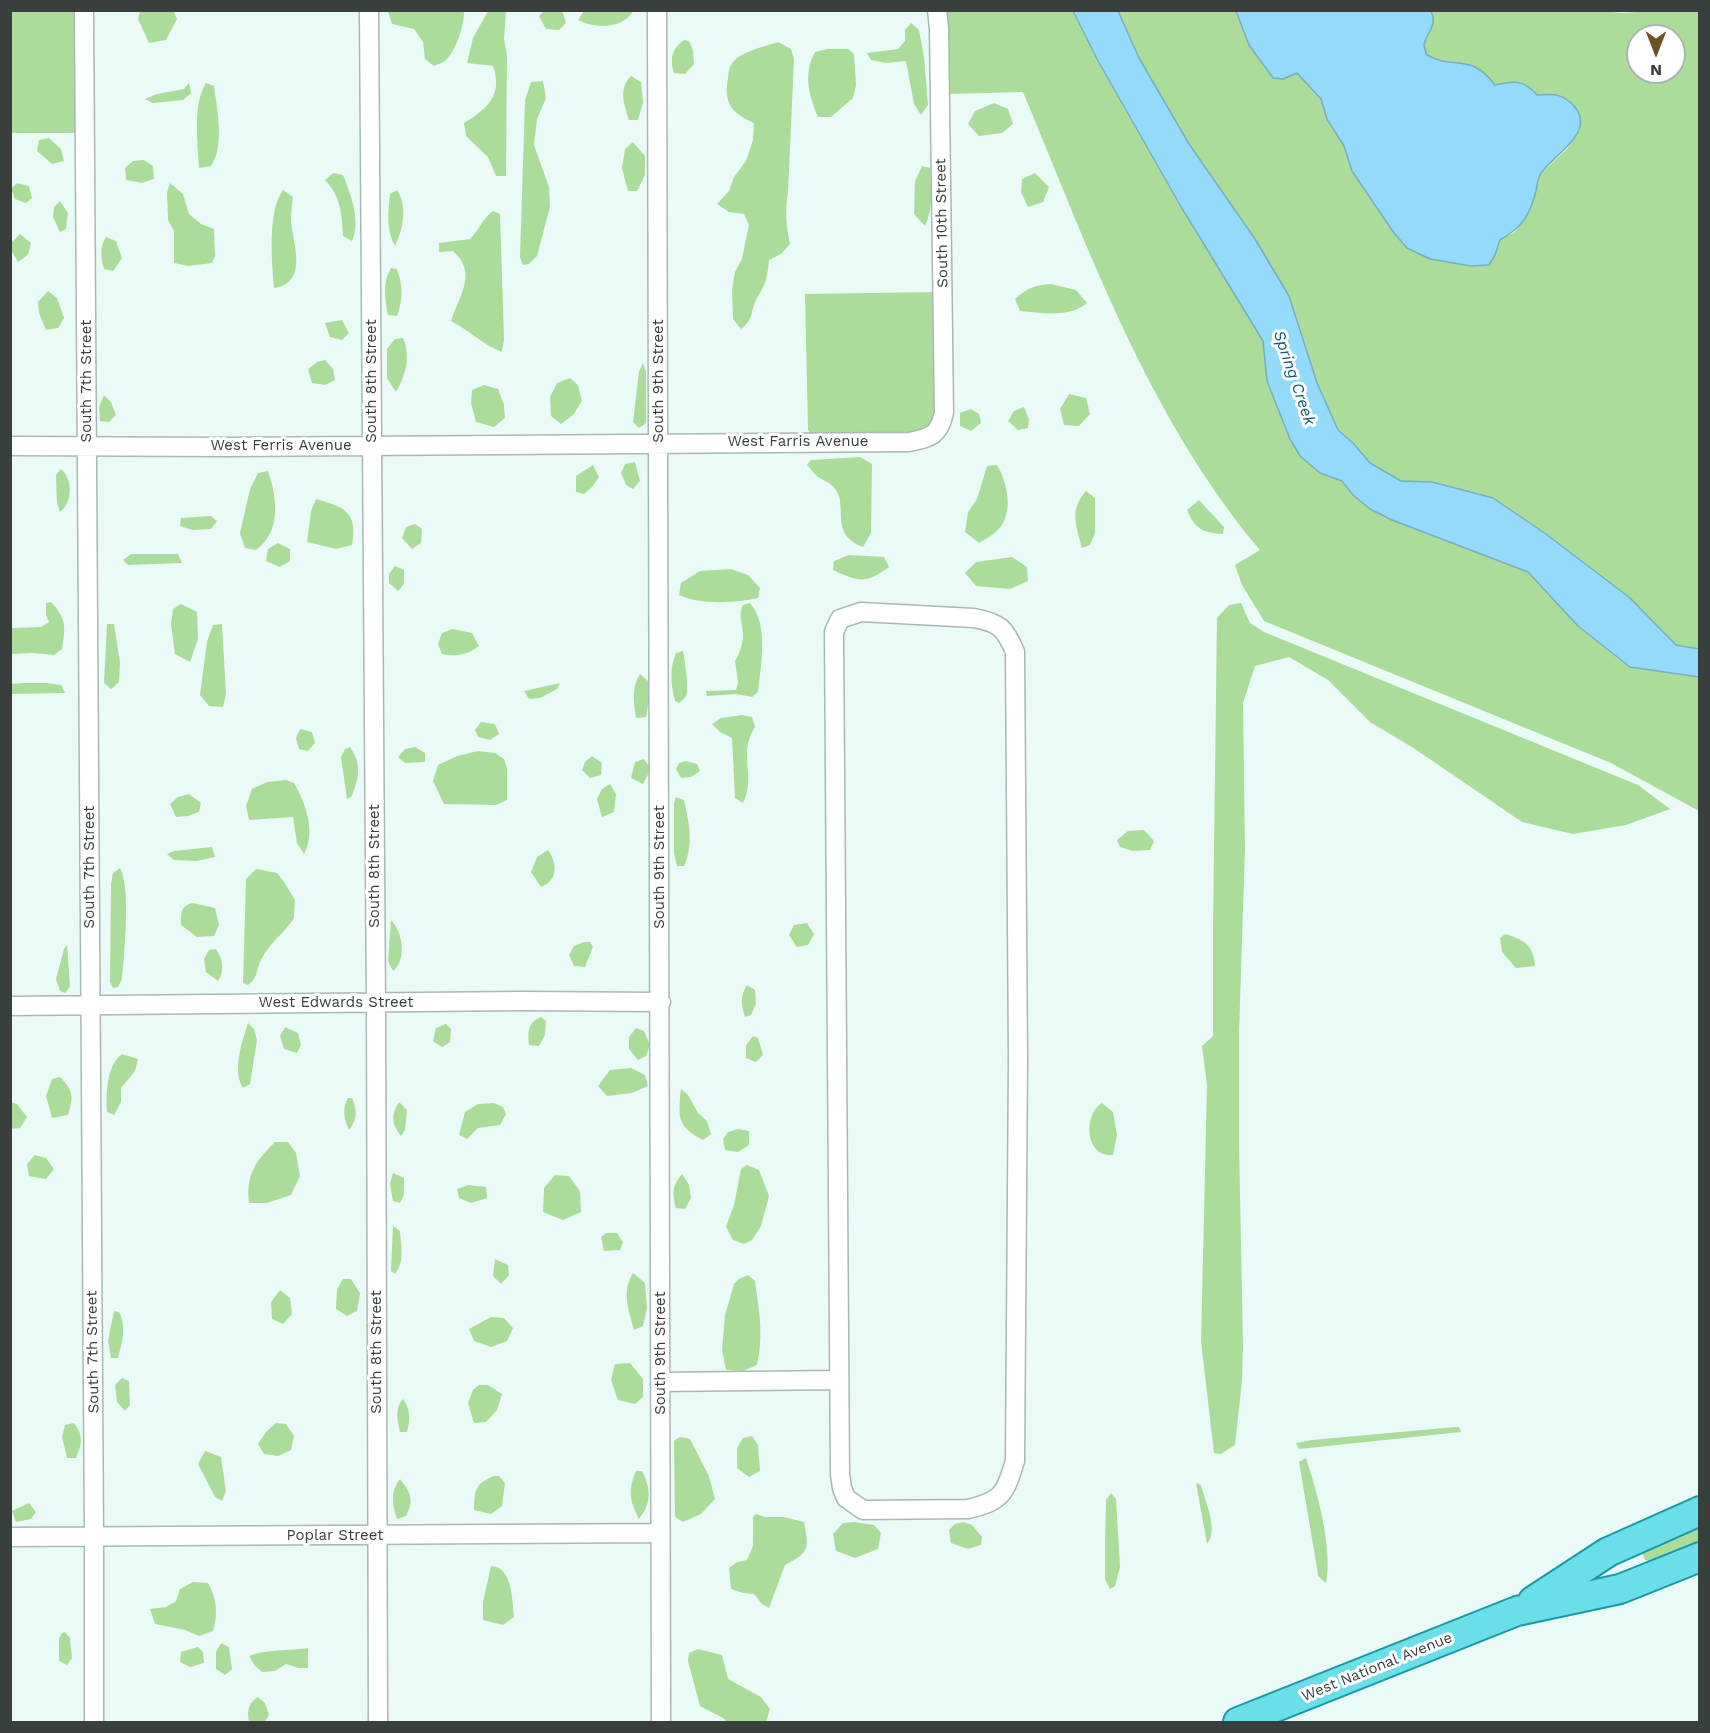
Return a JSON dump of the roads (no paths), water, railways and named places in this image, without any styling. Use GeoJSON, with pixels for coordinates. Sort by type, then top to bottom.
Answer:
{"type":"FeatureCollection","features":[{"type":"Feature","properties":{"kind":"main road","name":"West National Avenue"},"geometry":{"type":"LineString","coordinates":[[1517,1611],[1608,1552],[1700,1511]]}},
{"type":"Feature","properties":{"kind":"main road","name":"West National Avenue"},"geometry":{"type":"LineString","coordinates":[[1238,1722],[1517,1611],[1620,1589],[1700,1557]]}},
{"type":"Feature","properties":{"kind":"street","name":"South 7th Street"},"geometry":{"type":"LineString","coordinates":[[84,10],[94,1722]]}},
{"type":"Feature","properties":{"kind":"street","name":"South 8th Street"},"geometry":{"type":"LineString","coordinates":[[369,10],[378,1722]]}},
{"type":"Feature","properties":{"kind":"street","name":"South 9th Street"},"geometry":{"type":"LineString","coordinates":[[657,10],[661,1722]]}},
{"type":"Feature","properties":{"kind":"street","name":"South 10th Street"},"geometry":{"type":"LineString","coordinates":[[934,433],[941,426],[944,413],[937,10]]}},
{"type":"Feature","properties":{"kind":"street","name":"West Farris Avenue"},"geometry":{"type":"LineString","coordinates":[[659,443],[909,442],[926,439],[934,433]]}},
{"type":"Feature","properties":{"kind":"street","name":"West Ferris Avenue"},"geometry":{"type":"LineString","coordinates":[[10,446],[659,443]]}},
{"type":"Feature","properties":{"kind":"street"},"geometry":{"type":"LineString","coordinates":[[861,612],[974,618],[991,621],[1002,628],[1008,636],[1015,652],[1017,675],[1016,1449],[1015,1461],[1006,1488],[997,1499],[968,1509],[863,1510],[846,1498],[842,1488],[839,1380],[834,632],[840,619],[861,612]]}},
{"type":"Feature","properties":{"kind":"street","name":"West Edwards Street"},"geometry":{"type":"LineString","coordinates":[[10,1006],[661,1002]]}},
{"type":"Feature","properties":{"kind":"street"},"geometry":{"type":"LineString","coordinates":[[662,1382],[839,1380]]}},
{"type":"Feature","properties":{"kind":"street","name":"Poplar Street"},"geometry":{"type":"LineString","coordinates":[[10,1537],[660,1533]]}},
{"type":"Feature","properties":{"kind":"water","name":"Spring Creek"},"geometry":{"type":"Polygon","coordinates":[[[1073,11],[1118,11],[1139,58],[1189,144],[1255,239],[1289,296],[1317,383],[1338,430],[1370,463],[1401,481],[1432,482],[1493,498],[1546,534],[1630,598],[1676,645],[1699,649],[1699,677],[1630,667],[1578,626],[1528,572],[1392,520],[1370,509],[1353,495],[1342,481],[1320,473],[1300,456],[1290,439],[1267,381],[1263,341],[1180,205],[1097,59],[1073,11]]]}},
{"type":"Feature","properties":{"kind":"water"},"geometry":{"type":"Polygon","coordinates":[[[1236,11],[1431,11],[1433,21],[1424,45],[1427,55],[1446,62],[1462,63],[1477,68],[1495,85],[1518,82],[1537,95],[1562,97],[1574,106],[1580,116],[1577,134],[1541,173],[1526,216],[1518,227],[1500,240],[1489,265],[1471,266],[1430,259],[1407,248],[1394,233],[1352,171],[1344,146],[1327,119],[1321,99],[1297,73],[1283,79],[1273,78],[1249,45],[1236,11]]]}}]}
